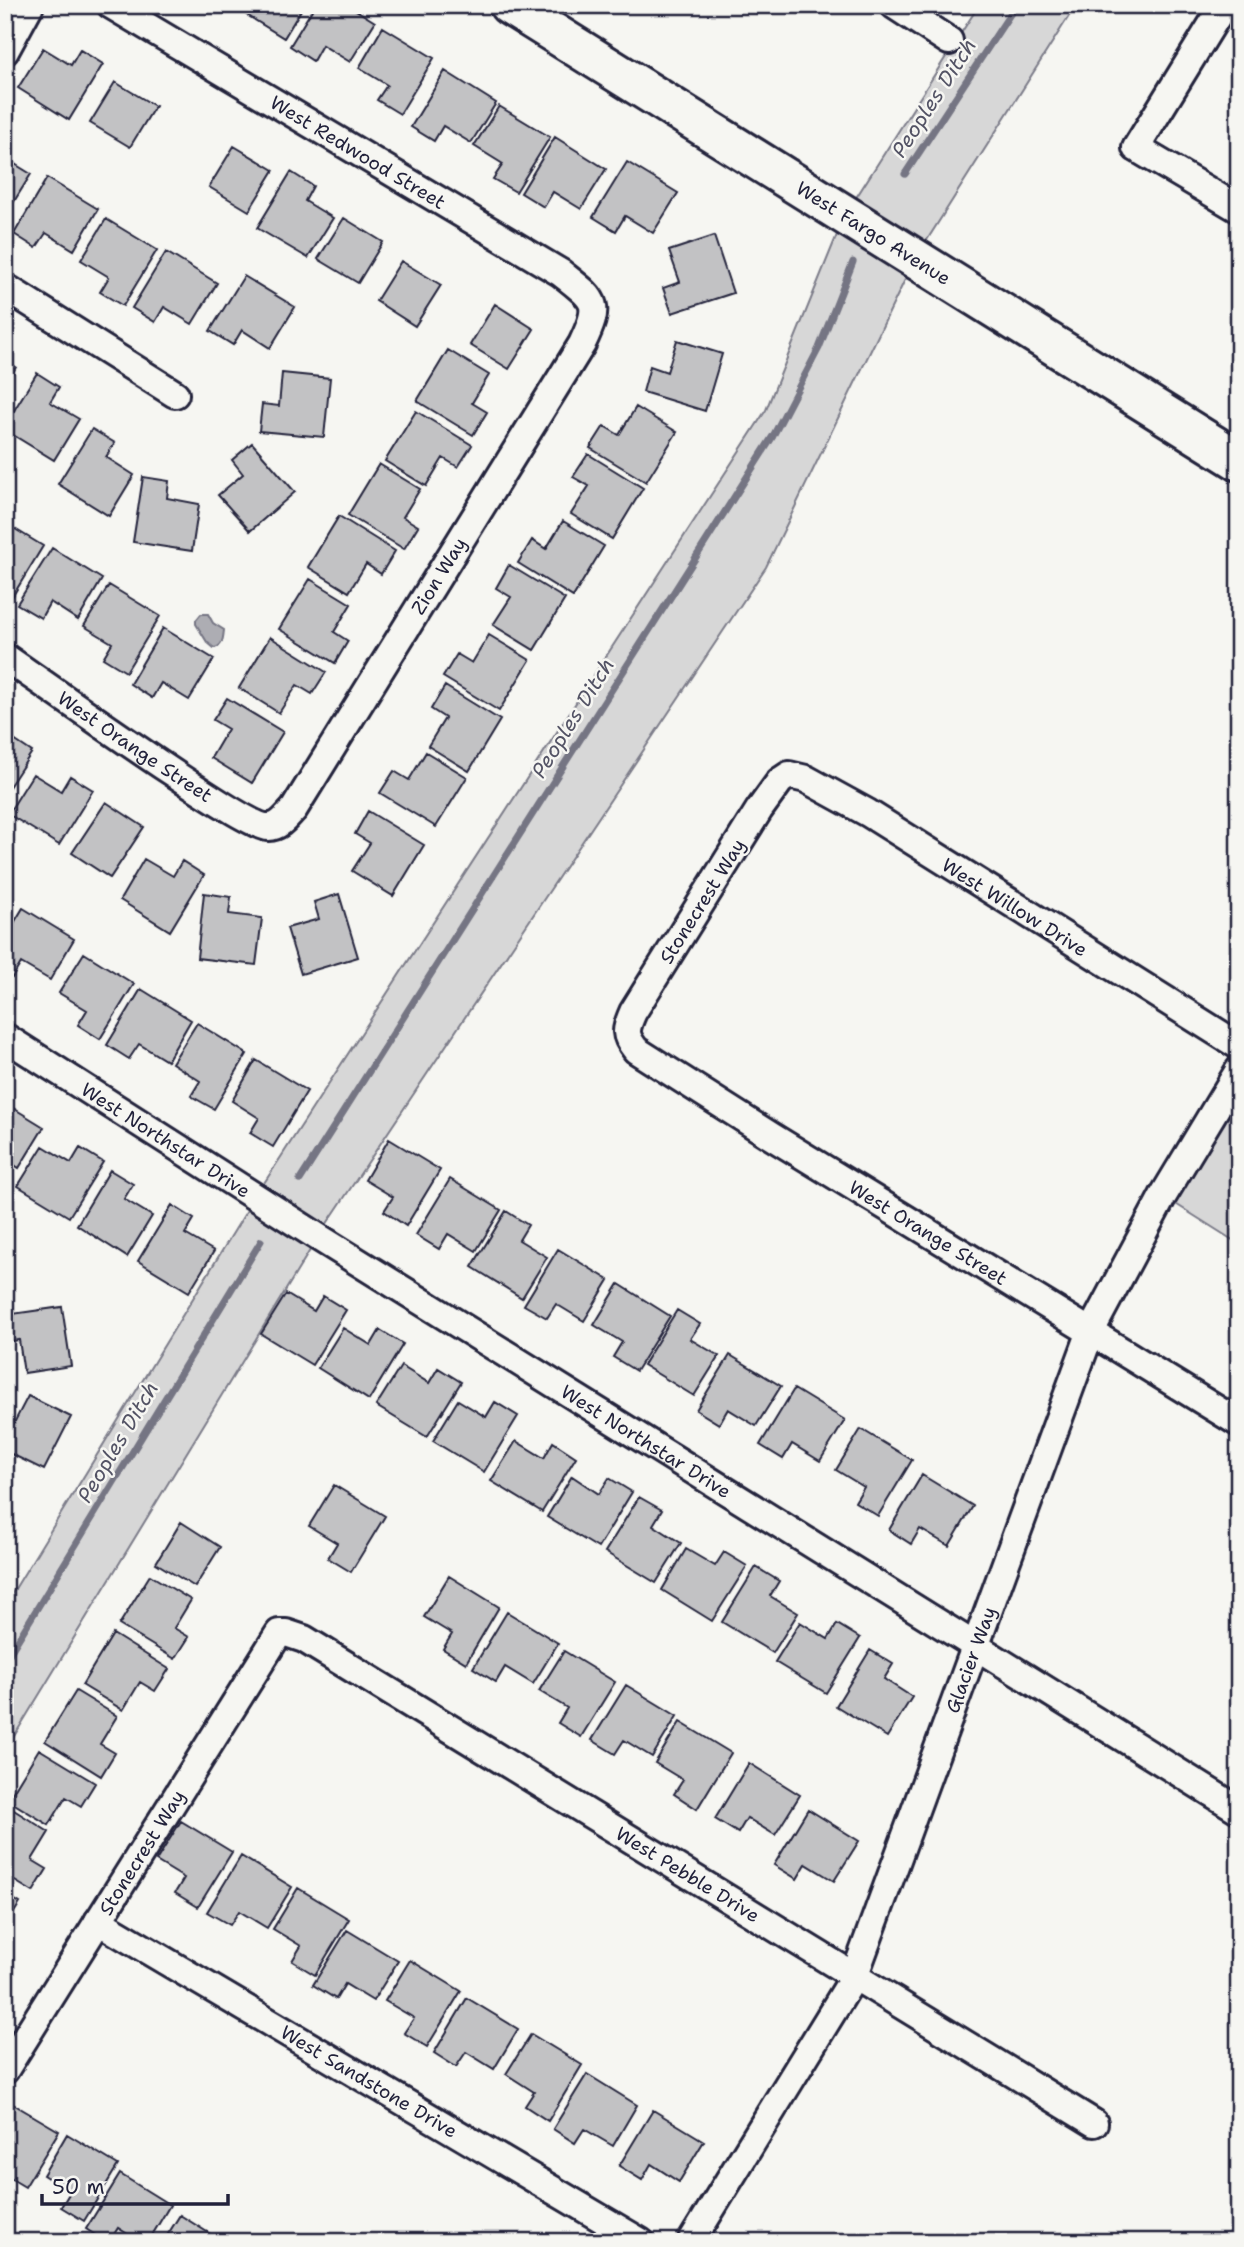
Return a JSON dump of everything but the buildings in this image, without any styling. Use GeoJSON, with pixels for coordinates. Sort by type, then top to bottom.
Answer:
{"type":"FeatureCollection","features":[{"type":"Feature","properties":{"kind":"main road","name":"West Fargo Avenue"},"geometry":{"type":"LineString","coordinates":[[509,5],[1239,461]]}},
{"type":"Feature","properties":{"kind":"street"},"geometry":{"type":"LineString","coordinates":[[5,51],[30,5]]}},
{"type":"Feature","properties":{"kind":"street","name":"West Redwood Street"},"geometry":{"type":"LineString","coordinates":[[111,5],[561,273],[582,290],[593,303],[595,310]]}},
{"type":"Feature","properties":{"kind":"street"},"geometry":{"type":"LineString","coordinates":[[894,5],[949,41]]}},
{"type":"Feature","properties":{"kind":"street"},"geometry":{"type":"LineString","coordinates":[[1224,5],[1136,148],[1239,209]]}},
{"type":"Feature","properties":{"kind":"street"},"geometry":{"type":"LineString","coordinates":[[5,287],[175,394]]}},
{"type":"Feature","properties":{"kind":"street","name":"Zion Way"},"geometry":{"type":"LineString","coordinates":[[269,828],[280,823],[294,809],[582,344],[594,320],[595,310]]}},
{"type":"Feature","properties":{"kind":"street","name":"West Orange Street"},"geometry":{"type":"LineString","coordinates":[[5,657],[205,794],[256,825],[269,828]]}},
{"type":"Feature","properties":{"kind":"street","name":"Stonecrest Way"},"geometry":{"type":"LineString","coordinates":[[626,1033],[633,1012],[759,810],[780,781],[789,775]]}},
{"type":"Feature","properties":{"kind":"street","name":"West Willow Drive"},"geometry":{"type":"LineString","coordinates":[[789,775],[806,779],[868,813],[1239,1046]]}},
{"type":"Feature","properties":{"kind":"street","name":"West Orange Street"},"geometry":{"type":"LineString","coordinates":[[626,1033],[628,1041],[636,1050],[703,1093],[1239,1423]]}},
{"type":"Feature","properties":{"kind":"street","name":"West Northstar Drive"},"geometry":{"type":"LineString","coordinates":[[5,1037],[318,1237],[1239,1810]]}},
{"type":"Feature","properties":{"kind":"street","name":"Glacier Way"},"geometry":{"type":"LineString","coordinates":[[691,2242],[854,1977],[1091,1331],[1163,1196],[1239,1069]]}},
{"type":"Feature","properties":{"kind":"street","name":"Stonecrest Way"},"geometry":{"type":"LineString","coordinates":[[5,2070],[279,1633]]}},
{"type":"Feature","properties":{"kind":"street","name":"West Pebble Drive"},"geometry":{"type":"LineString","coordinates":[[279,1633],[303,1639],[1094,2123]]}},
{"type":"Feature","properties":{"kind":"street","name":"West Sandstone Drive"},"geometry":{"type":"LineString","coordinates":[[98,1921],[641,2242]]}},
{"type":"Feature","properties":{"kind":"shaded area"},"geometry":{"type":"Polygon","coordinates":[[[979,5],[1076,5],[915,259],[766,567],[318,1237],[5,1751],[5,1605],[255,1197],[766,410],[845,215],[979,5]]]}},
{"type":"Feature","properties":{"kind":"shaded area"},"geometry":{"type":"Polygon","coordinates":[[[201,614],[208,614],[213,623],[224,630],[219,646],[214,648],[207,642],[196,624],[201,614]]]}},
{"type":"Feature","properties":{"kind":"shaded area"},"geometry":{"type":"Polygon","coordinates":[[[1239,1070],[1239,1244],[1163,1196],[1239,1070]]]}},
{"type":"Feature","properties":{"kind":"waterway","name":"Peoples Ditch"},"geometry":{"type":"LineString","coordinates":[[905,174],[1016,5]]}},
{"type":"Feature","properties":{"kind":"waterway","name":"Peoples Ditch"},"geometry":{"type":"LineString","coordinates":[[300,1180],[773,436],[819,348],[853,262]]}},
{"type":"Feature","properties":{"kind":"waterway","name":"Peoples Ditch"},"geometry":{"type":"LineString","coordinates":[[5,1661],[261,1241]]}}]}
